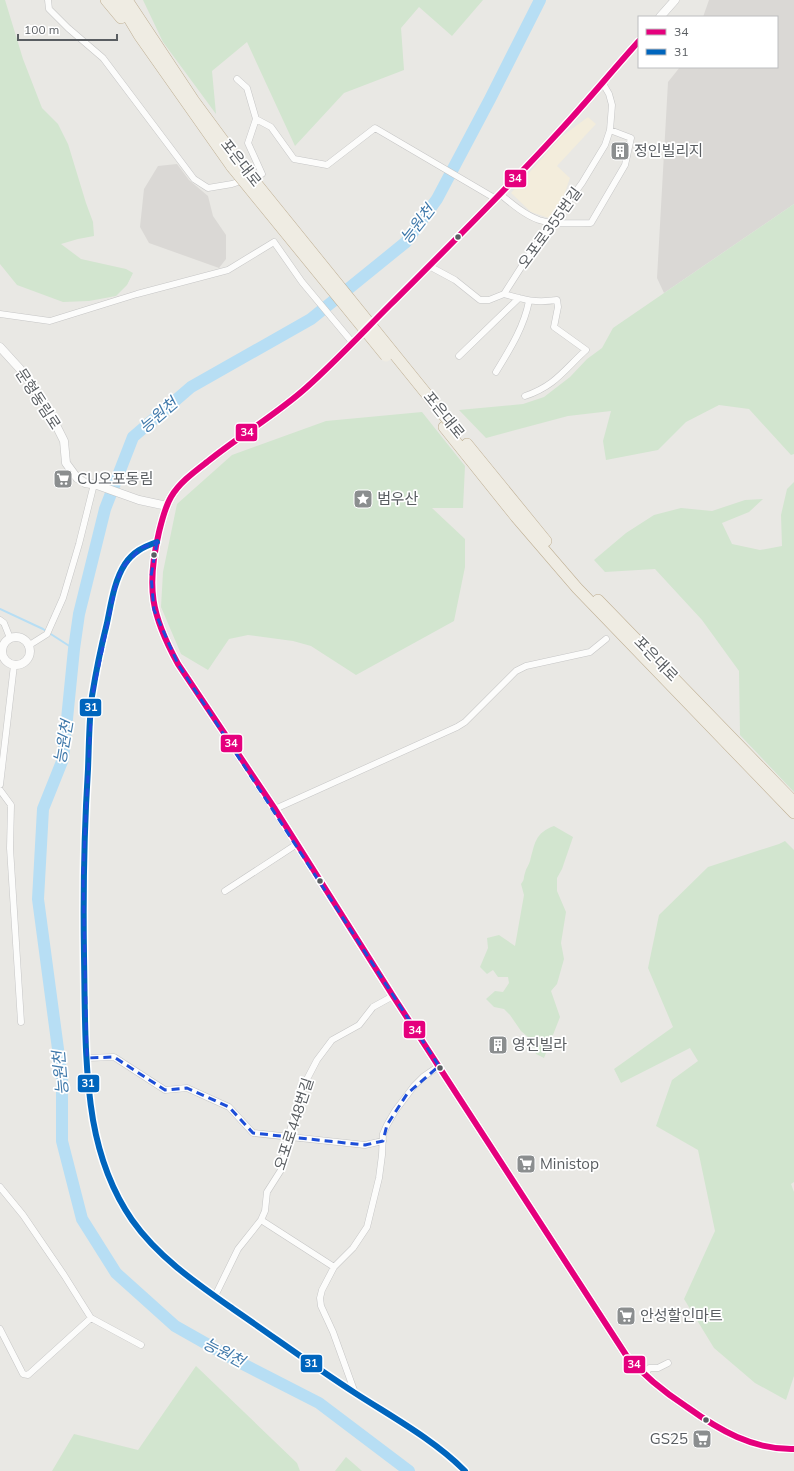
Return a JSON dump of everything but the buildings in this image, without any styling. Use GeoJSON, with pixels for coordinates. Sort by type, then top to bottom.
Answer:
{"type":"FeatureCollection","features":[{"type":"Feature","properties":{"kind":"highway"},"geometry":{"type":"LineString","coordinates":[[106,0],[180,94]]}},
{"type":"Feature","properties":{"kind":"highway","name":"포은대로"},"geometry":{"type":"LineString","coordinates":[[118,0],[139,35],[180,94],[236,164]]}},
{"type":"Feature","properties":{"kind":"highway","name":"포은대로"},"geometry":{"type":"LineString","coordinates":[[128,0],[236,164]]}},
{"type":"Feature","properties":{"kind":"highway"},"geometry":{"type":"LineString","coordinates":[[236,164],[447,425]]}},
{"type":"Feature","properties":{"kind":"highway","name":"포은대로"},"geometry":{"type":"LineString","coordinates":[[447,425],[567,568],[794,802]]}},
{"type":"Feature","properties":{"kind":"highway","name":"포은대로"},"geometry":{"type":"LineString","coordinates":[[447,425],[516,517],[577,588],[794,813]]}},
{"type":"Feature","properties":{"kind":"street"},"geometry":{"type":"LineString","coordinates":[[48,0],[49,9],[68,28],[103,58],[194,179],[208,188],[232,184],[262,174],[248,143],[256,119],[247,88],[238,79]]}},
{"type":"Feature","properties":{"kind":"street"},"geometry":{"type":"LineString","coordinates":[[661,16],[675,0]]}},
{"type":"Feature","properties":{"kind":"street"},"geometry":{"type":"LineString","coordinates":[[638,42],[558,133],[498,197],[325,370],[291,401],[216,454],[188,478],[171,496],[157,542],[151,576],[152,592],[154,610],[168,646],[182,670],[275,809],[393,996],[626,1355],[645,1376],[680,1403],[717,1428],[753,1443],[785,1449],[794,1449]]}},
{"type":"Feature","properties":{"kind":"street","name":"오포로355번길"},"geometry":{"type":"LineString","coordinates":[[504,294],[529,255],[582,184],[605,145],[610,130],[612,105],[609,94],[602,82]]}},
{"type":"Feature","properties":{"kind":"street"},"geometry":{"type":"LineString","coordinates":[[256,119],[271,127],[294,159],[327,166],[374,128],[473,185],[498,197],[538,220],[552,223],[592,223],[625,165],[631,138],[610,130]]}},
{"type":"Feature","properties":{"kind":"street"},"geometry":{"type":"LineString","coordinates":[[0,314],[50,322],[137,294],[228,270],[274,242],[302,282],[352,342]]}},
{"type":"Feature","properties":{"kind":"street"},"geometry":{"type":"LineString","coordinates":[[429,266],[454,280],[480,300],[489,300],[504,294],[529,301],[542,302],[558,300],[554,327],[586,350],[548,387],[525,396]]}},
{"type":"Feature","properties":{"kind":"street"},"geometry":{"type":"LineString","coordinates":[[459,356],[519,298]]}},
{"type":"Feature","properties":{"kind":"street"},"geometry":{"type":"LineString","coordinates":[[496,372],[515,340],[526,314],[529,301]]}},
{"type":"Feature","properties":{"kind":"street","name":"문형동림로"},"geometry":{"type":"LineString","coordinates":[[0,347],[20,369],[48,409],[64,441],[66,463],[77,478],[85,483],[95,484],[139,500],[167,506]]}},
{"type":"Feature","properties":{"kind":"street"},"geometry":{"type":"LineString","coordinates":[[28,646],[47,634],[52,625],[79,544],[95,484]]}},
{"type":"Feature","properties":{"kind":"street"},"geometry":{"type":"LineString","coordinates":[[157,542],[142,548],[132,555],[124,566],[117,580],[99,659],[92,698],[83,859],[83,926],[87,1058],[93,1122],[107,1170],[117,1196],[150,1243],[193,1281],[355,1393],[398,1419],[455,1460],[466,1471]]}},
{"type":"Feature","properties":{"kind":"street"},"geometry":{"type":"LineString","coordinates":[[0,620],[4,623],[10,638]]}},
{"type":"Feature","properties":{"kind":"street"},"geometry":{"type":"LineString","coordinates":[[10,638],[23,638],[28,646],[30,651],[27,660],[23,663],[14,665],[6,661],[2,653],[3,644],[10,638]]}},
{"type":"Feature","properties":{"kind":"street"},"geometry":{"type":"LineString","coordinates":[[275,809],[457,728],[466,722],[516,671],[526,666],[590,652],[606,639]]}},
{"type":"Feature","properties":{"kind":"street"},"geometry":{"type":"LineString","coordinates":[[0,785],[14,665]]}},
{"type":"Feature","properties":{"kind":"street"},"geometry":{"type":"LineString","coordinates":[[0,790],[11,805],[10,824],[12,872],[21,1022]]}},
{"type":"Feature","properties":{"kind":"street"},"geometry":{"type":"LineString","coordinates":[[225,892],[297,844]]}},
{"type":"Feature","properties":{"kind":"street","name":"오포로448번길"},"geometry":{"type":"LineString","coordinates":[[215,1296],[238,1249],[261,1220],[265,1211],[267,1192],[281,1170],[288,1137],[305,1082],[317,1060],[332,1040],[359,1025],[373,1007],[393,996]]}},
{"type":"Feature","properties":{"kind":"street"},"geometry":{"type":"LineString","coordinates":[[87,1058],[114,1057],[165,1090],[187,1088],[229,1107],[252,1133],[365,1145],[382,1141]]}},
{"type":"Feature","properties":{"kind":"street"},"geometry":{"type":"LineString","coordinates":[[355,1393],[333,1332],[321,1306],[320,1298],[322,1290],[334,1267],[353,1248],[367,1227],[379,1178],[383,1134],[387,1125],[407,1094],[423,1077],[439,1066]]}},
{"type":"Feature","properties":{"kind":"street"},"geometry":{"type":"LineString","coordinates":[[0,1187],[23,1215],[91,1318],[141,1345]]}},
{"type":"Feature","properties":{"kind":"street"},"geometry":{"type":"LineString","coordinates":[[261,1220],[334,1267]]}},
{"type":"Feature","properties":{"kind":"street"},"geometry":{"type":"LineString","coordinates":[[0,1329],[23,1374],[28,1374],[91,1318]]}},
{"type":"Feature","properties":{"kind":"street"},"geometry":{"type":"LineString","coordinates":[[645,1376],[649,1368],[658,1368],[668,1363]]}},
{"type":"Feature","properties":{"kind":"highlighted area"},"geometry":{"type":"Polygon","coordinates":[[[157,542],[151,576],[154,610],[178,664],[439,1066],[407,1094],[387,1125],[383,1141],[365,1145],[253,1133],[229,1107],[187,1088],[165,1090],[114,1057],[87,1058],[83,873],[92,698],[117,580],[124,566],[141,548],[157,542]]]}},
{"type":"Feature","properties":{"kind":"shaded area"},"geometry":{"type":"Polygon","coordinates":[[[709,0],[794,0],[794,204],[664,293],[657,278],[668,82],[679,68],[778,68],[778,16],[703,16],[709,0]]]}},
{"type":"Feature","properties":{"kind":"shaded area"},"geometry":{"type":"Polygon","coordinates":[[[588,117],[596,124],[557,166],[570,178],[562,201],[549,218],[531,212],[511,193],[561,137],[588,117]]]}},
{"type":"Feature","properties":{"kind":"shaded area"},"geometry":{"type":"Polygon","coordinates":[[[177,164],[189,180],[208,196],[213,216],[226,235],[226,259],[219,268],[149,243],[140,227],[144,189],[158,166],[177,164]]]}},
{"type":"Feature","properties":{"kind":"green space"},"geometry":{"type":"Polygon","coordinates":[[[0,0],[5,0],[23,59],[42,108],[58,124],[68,144],[93,222],[94,236],[61,244],[81,259],[126,269],[133,273],[127,285],[116,296],[89,301],[63,302],[17,285],[0,264],[0,0]]]}},
{"type":"Feature","properties":{"kind":"green space"},"geometry":{"type":"Polygon","coordinates":[[[143,0],[483,0],[452,36],[419,7],[401,28],[404,70],[344,93],[295,146],[247,42],[212,71],[216,114],[163,42],[143,0]]]}},
{"type":"Feature","properties":{"kind":"green space"},"geometry":{"type":"Polygon","coordinates":[[[794,204],[794,454],[791,455],[749,409],[719,405],[686,422],[658,450],[606,460],[603,441],[611,411],[568,416],[486,438],[459,410],[523,404],[544,397],[570,377],[587,359],[602,348],[613,328],[794,204]]]}},
{"type":"Feature","properties":{"kind":"green space"},"geometry":{"type":"Polygon","coordinates":[[[422,412],[465,466],[463,508],[432,508],[465,539],[465,567],[454,621],[356,675],[311,646],[293,641],[248,635],[229,639],[208,670],[181,654],[161,607],[163,572],[177,504],[232,455],[326,421],[422,412]]]}},
{"type":"Feature","properties":{"kind":"green space"},"geometry":{"type":"Polygon","coordinates":[[[794,482],[794,792],[740,735],[739,671],[702,620],[655,569],[605,572],[594,560],[626,533],[654,515],[681,508],[712,511],[745,500],[763,499],[749,512],[722,523],[732,544],[760,550],[782,546],[781,515],[787,489],[794,482]]]}},
{"type":"Feature","properties":{"kind":"green space"},"geometry":{"type":"Polygon","coordinates":[[[554,826],[573,837],[562,869],[557,878],[557,891],[566,912],[561,943],[564,959],[557,984],[551,991],[560,1017],[544,1058],[536,1054],[528,1037],[521,1031],[510,1015],[504,1009],[494,1007],[486,999],[495,991],[503,992],[509,983],[508,977],[498,977],[493,970],[487,974],[480,967],[488,948],[487,938],[499,935],[515,946],[524,895],[521,884],[525,871],[530,862],[533,849],[539,835],[554,826]]]}},
{"type":"Feature","properties":{"kind":"green space"},"geometry":{"type":"Polygon","coordinates":[[[785,841],[794,850],[794,1182],[791,1184],[794,1192],[794,1376],[786,1400],[755,1383],[714,1348],[684,1299],[715,1231],[698,1150],[656,1126],[672,1080],[698,1061],[690,1048],[621,1083],[614,1069],[673,1027],[648,968],[659,915],[708,867],[785,841]]]}},
{"type":"Feature","properties":{"kind":"green space"},"geometry":{"type":"Polygon","coordinates":[[[196,1366],[297,1463],[300,1471],[52,1471],[74,1434],[138,1450],[196,1366]]]}},
{"type":"Feature","properties":{"kind":"green space"},"geometry":{"type":"Polygon","coordinates":[[[346,1457],[362,1471],[335,1471],[346,1457]]]}},
{"type":"Feature","properties":{"kind":"waterway","name":"능원천"},"geometry":{"type":"LineString","coordinates":[[409,1471],[319,1403],[235,1360],[175,1326],[116,1273],[82,1219],[62,1141],[62,1079],[38,899],[43,809],[63,759],[79,614],[105,509],[133,437],[191,387],[311,319],[406,242],[437,199],[540,0]]}},
{"type":"Feature","properties":{"kind":"waterway"},"geometry":{"type":"LineString","coordinates":[[0,609],[43,629],[74,649]]}},
{"type":"Feature","properties":{"kind":"transit line","name":"34"},"geometry":{"type":"LineString","coordinates":[[638,42],[516,178],[328,367],[295,397],[219,452],[182,482],[171,497],[164,514],[155,551],[152,585],[157,615],[169,647],[178,664],[275,809],[393,996],[626,1355],[647,1377],[662,1389],[724,1431],[764,1446],[794,1449]]}},
{"type":"Feature","properties":{"kind":"transit line","name":"31"},"geometry":{"type":"LineString","coordinates":[[157,542],[143,548],[131,556],[118,578],[113,593],[91,705],[84,862],[86,1059],[93,1120],[107,1172],[118,1197],[132,1220],[154,1246],[178,1269],[324,1372],[412,1429],[453,1459],[465,1471]]}},
{"type":"Feature","properties":{"kind":"place","name":"정인빌리지"},"geometry":{"type":"Point","coordinates":[620,151]}},
{"type":"Feature","properties":{"kind":"place","name":"CU오포동림"},"geometry":{"type":"Point","coordinates":[63,479]}},
{"type":"Feature","properties":{"kind":"place","name":"범우산"},"geometry":{"type":"Point","coordinates":[363,499]}},
{"type":"Feature","properties":{"kind":"place","name":"영진빌라"},"geometry":{"type":"Point","coordinates":[498,1045]}},
{"type":"Feature","properties":{"kind":"place","name":"Ministop"},"geometry":{"type":"Point","coordinates":[526,1164]}},
{"type":"Feature","properties":{"kind":"place","name":"안성할인마트"},"geometry":{"type":"Point","coordinates":[626,1316]}},
{"type":"Feature","properties":{"kind":"place","name":"GS25"},"geometry":{"type":"Point","coordinates":[702,1439]}}]}
